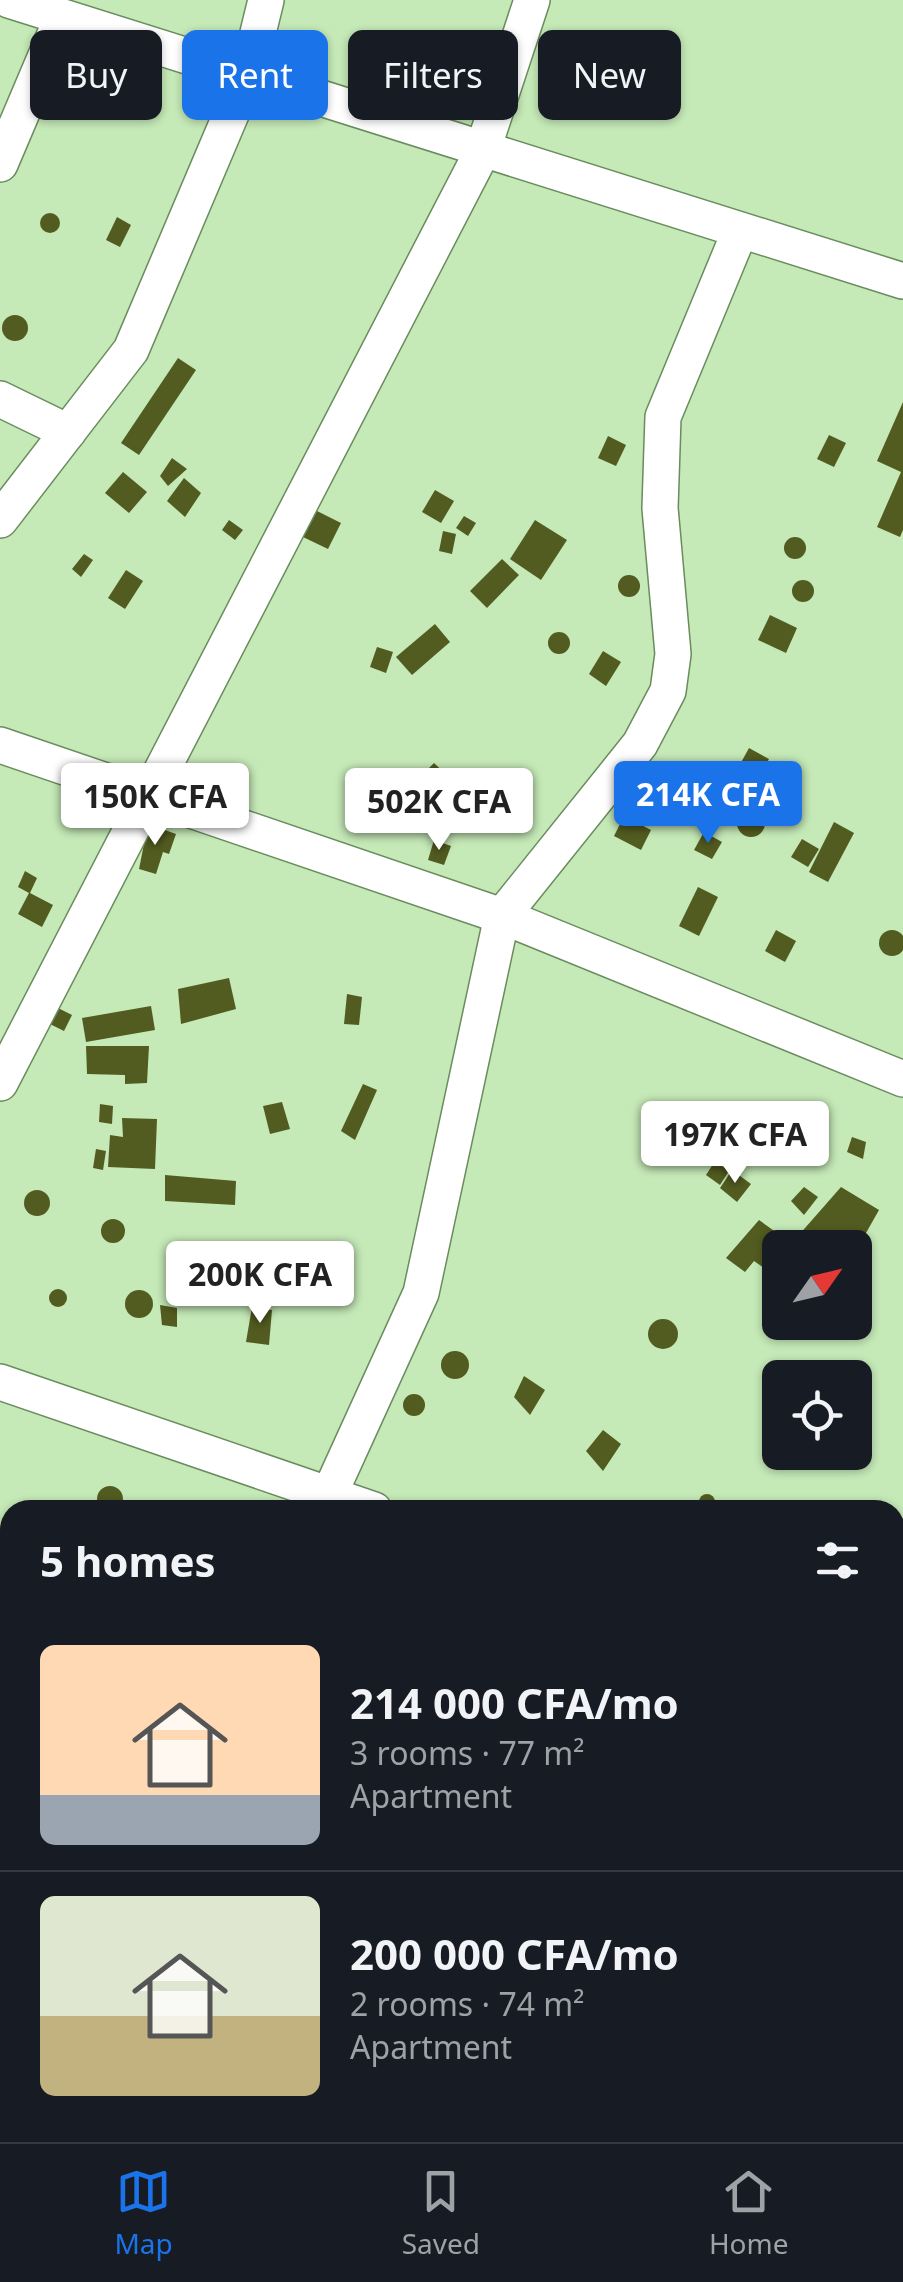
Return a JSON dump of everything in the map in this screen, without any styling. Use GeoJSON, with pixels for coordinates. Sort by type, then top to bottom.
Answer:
{"type":"FeatureCollection","features":[{"type":"Feature","properties":{"kind":"street"},"geometry":{"type":"LineString","coordinates":[[9,0],[182,54]]}},
{"type":"Feature","properties":{"kind":"street"},"geometry":{"type":"LineString","coordinates":[[259,30],[266,0]]}},
{"type":"Feature","properties":{"kind":"street"},"geometry":{"type":"LineString","coordinates":[[0,1083],[482,152],[532,0]]}},
{"type":"Feature","properties":{"kind":"street"},"geometry":{"type":"LineString","coordinates":[[0,164],[62,18]]}},
{"type":"Feature","properties":{"kind":"street"},"geometry":{"type":"LineString","coordinates":[[328,101],[903,281]]}},
{"type":"Feature","properties":{"kind":"street"},"geometry":{"type":"LineString","coordinates":[[0,520],[131,350],[228,120]]}},
{"type":"Feature","properties":{"kind":"street"},"geometry":{"type":"LineString","coordinates":[[329,1495],[421,1293],[502,916],[640,744],[668,690],[673,654],[660,508],[663,417],[740,231]]}},
{"type":"Feature","properties":{"kind":"street"},"geometry":{"type":"LineString","coordinates":[[0,399],[68,432]]}},
{"type":"Feature","properties":{"kind":"street"},"geometry":{"type":"LineString","coordinates":[[0,745],[502,916],[903,1079]]}},
{"type":"Feature","properties":{"kind":"street"},"geometry":{"type":"LineString","coordinates":[[0,1382],[344,1500]]}},
{"type":"Feature","properties":{"kind":"building"},"geometry":{"type":"Polygon","coordinates":[[[50,213],[60,223],[50,233],[40,223],[50,213]]]}},
{"type":"Feature","properties":{"kind":"building"},"geometry":{"type":"Polygon","coordinates":[[[117,217],[131,225],[120,247],[106,240],[117,217]]]}},
{"type":"Feature","properties":{"kind":"building"},"geometry":{"type":"Polygon","coordinates":[[[15,315],[24,319],[28,328],[24,337],[15,341],[6,337],[2,328],[6,319],[15,315]]]}},
{"type":"Feature","properties":{"kind":"building"},"geometry":{"type":"Polygon","coordinates":[[[178,358],[196,370],[139,455],[121,443],[178,358]]]}},
{"type":"Feature","properties":{"kind":"building"},"geometry":{"type":"Polygon","coordinates":[[[903,402],[900,537],[877,527],[901,472],[877,461],[903,402]]]}},
{"type":"Feature","properties":{"kind":"building"},"geometry":{"type":"Polygon","coordinates":[[[829,435],[846,443],[834,467],[817,459],[829,435]]]}},
{"type":"Feature","properties":{"kind":"building"},"geometry":{"type":"Polygon","coordinates":[[[608,436],[626,445],[616,466],[598,458],[608,436]]]}},
{"type":"Feature","properties":{"kind":"building"},"geometry":{"type":"Polygon","coordinates":[[[172,458],[187,469],[168,486],[160,476],[172,458]]]}},
{"type":"Feature","properties":{"kind":"building"},"geometry":{"type":"Polygon","coordinates":[[[123,472],[147,492],[129,513],[105,493],[123,472]]]}},
{"type":"Feature","properties":{"kind":"building"},"geometry":{"type":"Polygon","coordinates":[[[184,478],[201,493],[185,517],[167,501],[184,478]]]}},
{"type":"Feature","properties":{"kind":"building"},"geometry":{"type":"Polygon","coordinates":[[[435,490],[454,501],[441,523],[422,512],[435,490]]]}},
{"type":"Feature","properties":{"kind":"building"},"geometry":{"type":"Polygon","coordinates":[[[315,510],[341,523],[328,549],[303,537],[315,510]]]}},
{"type":"Feature","properties":{"kind":"building"},"geometry":{"type":"Polygon","coordinates":[[[464,516],[476,523],[468,536],[456,528],[464,516]]]}},
{"type":"Feature","properties":{"kind":"building"},"geometry":{"type":"Polygon","coordinates":[[[229,520],[243,530],[235,540],[222,530],[229,520]]]}},
{"type":"Feature","properties":{"kind":"building"},"geometry":{"type":"Polygon","coordinates":[[[535,520],[567,540],[541,580],[510,559],[535,520]]]}},
{"type":"Feature","properties":{"kind":"building"},"geometry":{"type":"Polygon","coordinates":[[[443,531],[456,534],[452,554],[439,551],[443,531]]]}},
{"type":"Feature","properties":{"kind":"building"},"geometry":{"type":"Polygon","coordinates":[[[795,537],[803,540],[803,556],[795,559],[787,556],[784,548],[787,540],[795,537]]]}},
{"type":"Feature","properties":{"kind":"building"},"geometry":{"type":"Polygon","coordinates":[[[84,554],[93,560],[81,577],[72,569],[84,554]]]}},
{"type":"Feature","properties":{"kind":"building"},"geometry":{"type":"Polygon","coordinates":[[[502,559],[519,575],[487,608],[470,591],[502,559]]]}},
{"type":"Feature","properties":{"kind":"building"},"geometry":{"type":"Polygon","coordinates":[[[126,570],[143,581],[125,609],[108,598],[126,570]]]}},
{"type":"Feature","properties":{"kind":"building"},"geometry":{"type":"Polygon","coordinates":[[[629,575],[637,578],[637,594],[629,597],[621,594],[618,586],[621,578],[629,575]]]}},
{"type":"Feature","properties":{"kind":"building"},"geometry":{"type":"Polygon","coordinates":[[[803,580],[811,583],[811,599],[803,602],[795,599],[792,591],[795,583],[803,580]]]}},
{"type":"Feature","properties":{"kind":"building"},"geometry":{"type":"Polygon","coordinates":[[[770,615],[797,628],[786,653],[758,640],[770,615]]]}},
{"type":"Feature","properties":{"kind":"building"},"geometry":{"type":"Polygon","coordinates":[[[435,624],[450,642],[412,675],[396,657],[435,624]]]}},
{"type":"Feature","properties":{"kind":"building"},"geometry":{"type":"Polygon","coordinates":[[[559,632],[567,635],[567,651],[559,654],[551,651],[548,643],[551,635],[559,632]]]}},
{"type":"Feature","properties":{"kind":"building"},"geometry":{"type":"Polygon","coordinates":[[[377,647],[393,652],[386,673],[370,667],[377,647]]]}},
{"type":"Feature","properties":{"kind":"building"},"geometry":{"type":"Polygon","coordinates":[[[603,651],[621,662],[606,686],[589,674],[603,651]]]}},
{"type":"Feature","properties":{"kind":"building"},"geometry":{"type":"Polygon","coordinates":[[[749,748],[769,759],[732,826],[689,801],[702,777],[726,790],[749,748]]]}},
{"type":"Feature","properties":{"kind":"building"},"geometry":{"type":"Polygon","coordinates":[[[434,763],[468,795],[438,827],[421,811],[435,797],[417,780],[434,763]]]}},
{"type":"Feature","properties":{"kind":"building"},"geometry":{"type":"Polygon","coordinates":[[[751,809],[761,813],[765,823],[761,833],[751,837],[741,833],[737,823],[741,813],[751,809]]]}},
{"type":"Feature","properties":{"kind":"building"},"geometry":{"type":"Polygon","coordinates":[[[624,816],[651,830],[641,850],[614,836],[624,816]]]}},
{"type":"Feature","properties":{"kind":"building"},"geometry":{"type":"Polygon","coordinates":[[[834,822],[854,833],[828,882],[809,872],[834,822]]]}},
{"type":"Feature","properties":{"kind":"building"},"geometry":{"type":"Polygon","coordinates":[[[148,824],[176,834],[169,854],[163,852],[156,874],[139,869],[148,824]]]}},
{"type":"Feature","properties":{"kind":"building"},"geometry":{"type":"Polygon","coordinates":[[[704,832],[722,842],[712,859],[694,850],[704,832]]]}},
{"type":"Feature","properties":{"kind":"building"},"geometry":{"type":"Polygon","coordinates":[[[802,839],[819,849],[808,867],[791,857],[802,839]]]}},
{"type":"Feature","properties":{"kind":"building"},"geometry":{"type":"Polygon","coordinates":[[[434,840],[451,846],[444,865],[428,860],[434,840]]]}},
{"type":"Feature","properties":{"kind":"building"},"geometry":{"type":"Polygon","coordinates":[[[25,871],[37,878],[30,893],[53,905],[42,927],[18,914],[29,893],[18,887],[25,871]]]}},
{"type":"Feature","properties":{"kind":"building"},"geometry":{"type":"Polygon","coordinates":[[[698,887],[718,897],[699,936],[679,926],[698,887]]]}},
{"type":"Feature","properties":{"kind":"building"},"geometry":{"type":"Polygon","coordinates":[[[776,930],[796,941],[785,962],[765,951],[776,930]]]}},
{"type":"Feature","properties":{"kind":"building"},"geometry":{"type":"Polygon","coordinates":[[[892,930],[901,934],[901,952],[892,956],[883,952],[879,943],[883,934],[892,930]]]}},
{"type":"Feature","properties":{"kind":"building"},"geometry":{"type":"Polygon","coordinates":[[[229,978],[236,1009],[181,1024],[178,989],[229,978]]]}},
{"type":"Feature","properties":{"kind":"building"},"geometry":{"type":"Polygon","coordinates":[[[347,994],[362,997],[359,1025],[344,1024],[347,994]]]}},
{"type":"Feature","properties":{"kind":"building"},"geometry":{"type":"Polygon","coordinates":[[[151,1006],[155,1030],[86,1042],[82,1018],[151,1006]]]}},
{"type":"Feature","properties":{"kind":"building"},"geometry":{"type":"Polygon","coordinates":[[[58,1008],[72,1015],[64,1031],[50,1024],[58,1008]]]}},
{"type":"Feature","properties":{"kind":"building"},"geometry":{"type":"Polygon","coordinates":[[[86,1046],[149,1046],[147,1083],[125,1084],[125,1075],[87,1074],[86,1046]]]}},
{"type":"Feature","properties":{"kind":"building"},"geometry":{"type":"Polygon","coordinates":[[[363,1084],[377,1090],[355,1140],[341,1131],[363,1084]]]}},
{"type":"Feature","properties":{"kind":"building"},"geometry":{"type":"Polygon","coordinates":[[[282,1102],[290,1129],[270,1134],[263,1106],[282,1102]]]}},
{"type":"Feature","properties":{"kind":"building"},"geometry":{"type":"Polygon","coordinates":[[[100,1104],[113,1106],[112,1124],[99,1122],[100,1104]]]}},
{"type":"Feature","properties":{"kind":"building"},"geometry":{"type":"Polygon","coordinates":[[[122,1118],[157,1119],[155,1169],[108,1167],[110,1135],[123,1137],[122,1118]]]}},
{"type":"Feature","properties":{"kind":"building"},"geometry":{"type":"Polygon","coordinates":[[[852,1137],[866,1142],[863,1159],[847,1152],[852,1137]]]}},
{"type":"Feature","properties":{"kind":"building"},"geometry":{"type":"Polygon","coordinates":[[[765,1140],[772,1142],[772,1156],[765,1158],[758,1156],[756,1149],[758,1142],[765,1140]]]}},
{"type":"Feature","properties":{"kind":"building"},"geometry":{"type":"Polygon","coordinates":[[[96,1149],[106,1151],[103,1170],[93,1168],[96,1149]]]}},
{"type":"Feature","properties":{"kind":"building"},"geometry":{"type":"Polygon","coordinates":[[[715,1161],[729,1171],[720,1185],[706,1175],[715,1161]]]}},
{"type":"Feature","properties":{"kind":"building"},"geometry":{"type":"Polygon","coordinates":[[[732,1170],[751,1184],[737,1202],[720,1188],[732,1170]]]}},
{"type":"Feature","properties":{"kind":"building"},"geometry":{"type":"Polygon","coordinates":[[[165,1175],[236,1181],[235,1205],[165,1201],[165,1175]]]}},
{"type":"Feature","properties":{"kind":"building"},"geometry":{"type":"Polygon","coordinates":[[[804,1187],[818,1197],[804,1215],[791,1201],[804,1187]]]}},
{"type":"Feature","properties":{"kind":"building"},"geometry":{"type":"Polygon","coordinates":[[[841,1187],[879,1210],[868,1230],[803,1230],[841,1187]]]}},
{"type":"Feature","properties":{"kind":"building"},"geometry":{"type":"Polygon","coordinates":[[[37,1190],[46,1194],[50,1203],[46,1212],[37,1216],[28,1212],[24,1203],[28,1194],[37,1190]]]}},
{"type":"Feature","properties":{"kind":"building"},"geometry":{"type":"Polygon","coordinates":[[[113,1219],[125,1231],[113,1243],[101,1231],[113,1219]]]}},
{"type":"Feature","properties":{"kind":"building"},"geometry":{"type":"Polygon","coordinates":[[[759,1220],[773,1230],[762,1230],[762,1267],[754,1261],[745,1272],[726,1258],[759,1220]]]}},
{"type":"Feature","properties":{"kind":"building"},"geometry":{"type":"Polygon","coordinates":[[[322,1275],[334,1287],[322,1299],[310,1287],[322,1275]]]}},
{"type":"Feature","properties":{"kind":"building"},"geometry":{"type":"Polygon","coordinates":[[[58,1289],[67,1298],[58,1307],[49,1298],[58,1289]]]}},
{"type":"Feature","properties":{"kind":"building"},"geometry":{"type":"Polygon","coordinates":[[[139,1290],[149,1294],[153,1304],[149,1314],[139,1318],[129,1314],[125,1304],[129,1294],[139,1290]]]}},
{"type":"Feature","properties":{"kind":"building"},"geometry":{"type":"Polygon","coordinates":[[[160,1305],[177,1308],[177,1327],[162,1325],[160,1305]]]}},
{"type":"Feature","properties":{"kind":"building"},"geometry":{"type":"Polygon","coordinates":[[[252,1307],[272,1310],[269,1345],[246,1342],[252,1307]]]}},
{"type":"Feature","properties":{"kind":"building"},"geometry":{"type":"Polygon","coordinates":[[[663,1319],[674,1323],[678,1334],[674,1345],[663,1349],[652,1345],[648,1334],[652,1323],[663,1319]]]}},
{"type":"Feature","properties":{"kind":"building"},"geometry":{"type":"Polygon","coordinates":[[[455,1351],[465,1355],[469,1365],[465,1375],[455,1379],[445,1375],[441,1365],[445,1355],[455,1351]]]}},
{"type":"Feature","properties":{"kind":"building"},"geometry":{"type":"Polygon","coordinates":[[[524,1376],[545,1390],[530,1415],[514,1397],[524,1376]]]}},
{"type":"Feature","properties":{"kind":"building"},"geometry":{"type":"Polygon","coordinates":[[[414,1394],[422,1397],[422,1413],[414,1416],[406,1413],[403,1405],[406,1397],[414,1394]]]}},
{"type":"Feature","properties":{"kind":"building"},"geometry":{"type":"Polygon","coordinates":[[[603,1430],[621,1444],[603,1471],[586,1451],[603,1430]]]}},
{"type":"Feature","properties":{"kind":"building"},"geometry":{"type":"Polygon","coordinates":[[[105,1487],[115,1487],[123,1500],[97,1500],[105,1487]]]}},
{"type":"Feature","properties":{"kind":"building"},"geometry":{"type":"Polygon","coordinates":[[[707,1494],[714,1500],[700,1500],[707,1494]]]}}]}
